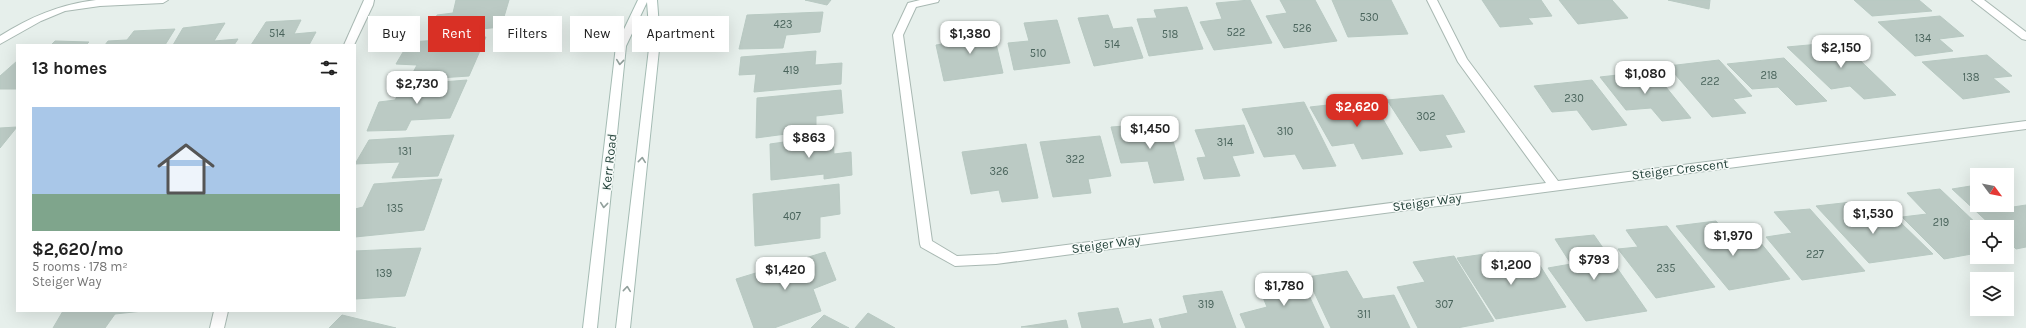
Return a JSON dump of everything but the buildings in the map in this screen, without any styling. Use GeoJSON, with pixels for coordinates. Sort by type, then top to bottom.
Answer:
{"type":"FeatureCollection","features":[{"type":"Feature","properties":{"kind":"street"},"geometry":{"type":"LineString","coordinates":[[0,41],[24,25],[62,9],[84,4],[163,0]]}},
{"type":"Feature","properties":{"kind":"street"},"geometry":{"type":"LineString","coordinates":[[349,44],[368,5],[368,0]]}},
{"type":"Feature","properties":{"kind":"street","name":"Kerr Road"},"geometry":{"type":"LineString","coordinates":[[590,328],[621,46],[643,0]]}},
{"type":"Feature","properties":{"kind":"street"},"geometry":{"type":"LineString","coordinates":[[623,328],[655,40],[652,0]]}},
{"type":"Feature","properties":{"kind":"street","name":"Steiger Way"},"geometry":{"type":"LineString","coordinates":[[934,0],[912,5],[898,35],[926,244],[955,261],[996,259],[1554,185]]}},
{"type":"Feature","properties":{"kind":"street"},"geometry":{"type":"LineString","coordinates":[[1432,0],[1462,60],[1554,185]]}},
{"type":"Feature","properties":{"kind":"street"},"geometry":{"type":"LineString","coordinates":[[1977,0],[2026,37]]}},
{"type":"Feature","properties":{"kind":"street","name":"Steiger Crescent"},"geometry":{"type":"LineString","coordinates":[[1554,185],[2026,125]]}},
{"type":"Feature","properties":{"kind":"street"},"geometry":{"type":"LineString","coordinates":[[217,328],[222,312]]}}]}
